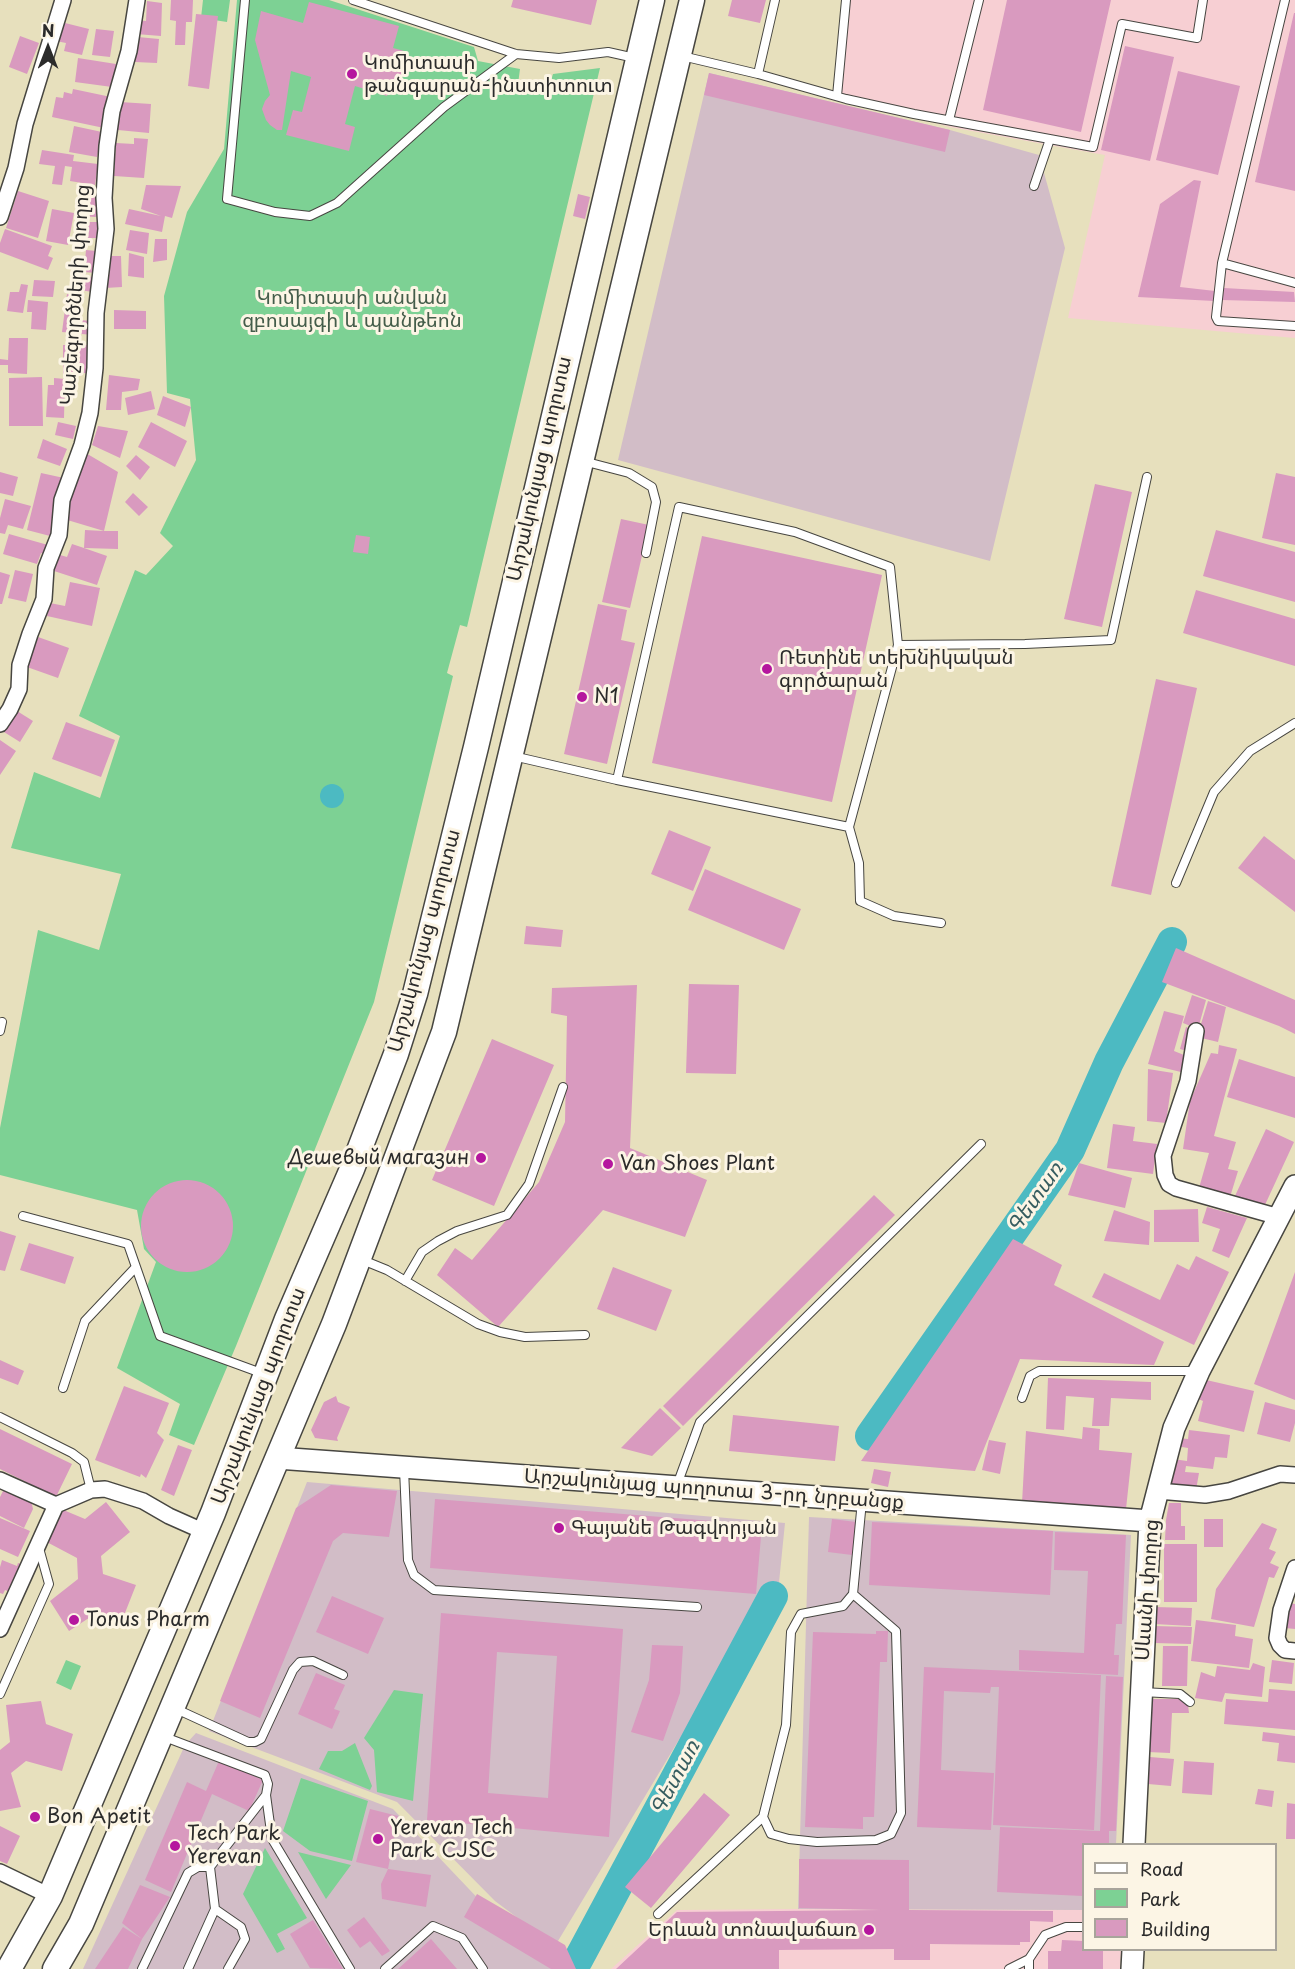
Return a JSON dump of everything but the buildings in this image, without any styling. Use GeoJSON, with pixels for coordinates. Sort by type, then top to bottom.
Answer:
{"type":"FeatureCollection","features":[{"type":"Feature","properties":{"kind":"main road","name":"Արշակունյաց պողոտա"},"geometry":{"type":"LineString","coordinates":[[9,1969],[50,1896],[166,1625],[205,1532],[287,1319],[351,1169],[396,1054],[415,994],[476,747],[652,0]]}},
{"type":"Feature","properties":{"kind":"main road","name":"Արշակունյաց պողոտա"},"geometry":{"type":"LineString","coordinates":[[55,1969],[81,1924],[334,1324],[444,1032],[692,0]]}},
{"type":"Feature","properties":{"kind":"main road"},"geometry":{"type":"LineString","coordinates":[[166,1625],[169,1643],[176,1648],[183,1650],[200,1641]]}},
{"type":"Feature","properties":{"kind":"main road"},"geometry":{"type":"LineString","coordinates":[[134,1698],[144,1694],[157,1695],[166,1702],[171,1710]]}},
{"type":"Feature","properties":{"kind":"street"},"geometry":{"type":"LineString","coordinates":[[0,217],[16,168],[25,124],[63,0]]}},
{"type":"Feature","properties":{"kind":"street","name":"Կաշեգործների փողոց"},"geometry":{"type":"LineString","coordinates":[[0,724],[10,709],[19,688],[20,665],[44,599],[46,568],[59,535],[62,500],[82,445],[90,413],[95,368],[96,313],[106,229],[104,198],[108,146],[112,111],[129,51],[137,0]]}},
{"type":"Feature","properties":{"kind":"street"},"geometry":{"type":"LineString","coordinates":[[1196,1031],[1188,1082],[1163,1156],[1165,1175],[1169,1184],[1176,1188],[1279,1217]]}},
{"type":"Feature","properties":{"kind":"street","name":"Սևանի փողոց"},"geometry":{"type":"LineString","coordinates":[[1134,1843],[1150,1521],[1174,1428],[1199,1371],[1295,1186]]}},
{"type":"Feature","properties":{"kind":"street","name":"Արշակունյաց պողոտա 3-րդ նրբանցք"},"geometry":{"type":"LineString","coordinates":[[278,1458],[1150,1521]]}},
{"type":"Feature","properties":{"kind":"street"},"geometry":{"type":"LineString","coordinates":[[1158,1491],[1205,1495],[1229,1491],[1280,1474],[1294,1474]]}},
{"type":"Feature","properties":{"kind":"street"},"geometry":{"type":"LineString","coordinates":[[0,1480],[56,1505]]}},
{"type":"Feature","properties":{"kind":"street"},"geometry":{"type":"LineString","coordinates":[[0,1629],[56,1505],[91,1490],[105,1489],[143,1501],[205,1532]]}},
{"type":"Feature","properties":{"kind":"street"},"geometry":{"type":"LineString","coordinates":[[1295,1568],[1281,1610],[1277,1638],[1280,1646],[1285,1650],[1295,1651]]}},
{"type":"Feature","properties":{"kind":"street"},"geometry":{"type":"LineString","coordinates":[[0,1872],[50,1896]]}},
{"type":"Feature","properties":{"kind":"street"},"geometry":{"type":"LineString","coordinates":[[1132,1969],[1133,1951]]}},
{"type":"Feature","properties":{"kind":"lane"},"geometry":{"type":"LineString","coordinates":[[245,0],[227,199],[275,212],[310,216],[337,203],[444,107],[516,54]]}},
{"type":"Feature","properties":{"kind":"lane"},"geometry":{"type":"LineString","coordinates":[[353,0],[516,54],[558,58],[608,52],[638,59]]}},
{"type":"Feature","properties":{"kind":"lane"},"geometry":{"type":"LineString","coordinates":[[758,74],[775,0]]}},
{"type":"Feature","properties":{"kind":"lane"},"geometry":{"type":"LineString","coordinates":[[837,96],[846,0]]}},
{"type":"Feature","properties":{"kind":"lane"},"geometry":{"type":"LineString","coordinates":[[949,120],[979,0]]}},
{"type":"Feature","properties":{"kind":"lane"},"geometry":{"type":"LineString","coordinates":[[678,55],[837,96],[1093,147],[1122,24],[1197,38],[1203,0]]}},
{"type":"Feature","properties":{"kind":"lane"},"geometry":{"type":"LineString","coordinates":[[1285,0],[1222,263],[1216,317],[1218,321],[1295,326]]}},
{"type":"Feature","properties":{"kind":"lane"},"geometry":{"type":"LineString","coordinates":[[1034,186],[1050,140]]}},
{"type":"Feature","properties":{"kind":"lane"},"geometry":{"type":"LineString","coordinates":[[1222,263],[1295,283]]}},
{"type":"Feature","properties":{"kind":"lane"},"geometry":{"type":"LineString","coordinates":[[581,461],[629,473],[652,487],[656,502],[646,553]]}},
{"type":"Feature","properties":{"kind":"lane"},"geometry":{"type":"LineString","coordinates":[[898,645],[1025,644],[1110,640],[1147,477]]}},
{"type":"Feature","properties":{"kind":"lane"},"geometry":{"type":"LineString","coordinates":[[617,780],[679,507],[795,532],[890,567],[898,645],[849,827],[859,863],[860,901],[894,916],[941,923]]}},
{"type":"Feature","properties":{"kind":"lane"},"geometry":{"type":"LineString","coordinates":[[1176,883],[1214,792],[1250,751],[1295,723]]}},
{"type":"Feature","properties":{"kind":"lane"},"geometry":{"type":"LineString","coordinates":[[512,756],[617,780],[849,827]]}},
{"type":"Feature","properties":{"kind":"lane"},"geometry":{"type":"LineString","coordinates":[[0,1030],[2,1022]]}},
{"type":"Feature","properties":{"kind":"lane"},"geometry":{"type":"LineString","coordinates":[[405,1281],[422,1252],[438,1241],[458,1231],[507,1215],[529,1184],[563,1087]]}},
{"type":"Feature","properties":{"kind":"lane"},"geometry":{"type":"LineString","coordinates":[[676,1487],[700,1422],[981,1144]]}},
{"type":"Feature","properties":{"kind":"lane"},"geometry":{"type":"LineString","coordinates":[[23,1216],[128,1244],[160,1336],[266,1375]]}},
{"type":"Feature","properties":{"kind":"lane"},"geometry":{"type":"LineString","coordinates":[[359,1258],[387,1270],[478,1324],[500,1332],[525,1337],[585,1335]]}},
{"type":"Feature","properties":{"kind":"lane"},"geometry":{"type":"LineString","coordinates":[[63,1388],[85,1321],[135,1268]]}},
{"type":"Feature","properties":{"kind":"lane"},"geometry":{"type":"LineString","coordinates":[[1022,1398],[1030,1376],[1040,1371],[1199,1371]]}},
{"type":"Feature","properties":{"kind":"lane"},"geometry":{"type":"LineString","coordinates":[[0,1417],[72,1453],[84,1462],[91,1490]]}},
{"type":"Feature","properties":{"kind":"lane"},"geometry":{"type":"LineString","coordinates":[[404,1467],[408,1560],[414,1575],[434,1590],[697,1607]]}},
{"type":"Feature","properties":{"kind":"lane"},"geometry":{"type":"LineString","coordinates":[[658,1914],[763,1817],[786,1725],[791,1632],[801,1614],[843,1606],[853,1594],[862,1500]]}},
{"type":"Feature","properties":{"kind":"lane"},"geometry":{"type":"LineString","coordinates":[[0,1694],[49,1584],[38,1544]]}},
{"type":"Feature","properties":{"kind":"lane"},"geometry":{"type":"LineString","coordinates":[[763,1817],[771,1834],[789,1839],[817,1842],[876,1840],[891,1833],[901,1813],[896,1630],[853,1594]]}},
{"type":"Feature","properties":{"kind":"lane"},"geometry":{"type":"LineString","coordinates":[[171,1710],[248,1742],[255,1742],[261,1739],[292,1670],[300,1662],[313,1661],[343,1675]]}},
{"type":"Feature","properties":{"kind":"lane"},"geometry":{"type":"LineString","coordinates":[[1141,1692],[1180,1694],[1190,1702]]}},
{"type":"Feature","properties":{"kind":"lane"},"geometry":{"type":"LineString","coordinates":[[161,1736],[264,1775],[268,1784],[266,1795],[272,1839],[350,1969]]}},
{"type":"Feature","properties":{"kind":"lane"},"geometry":{"type":"LineString","coordinates":[[188,1969],[215,1909],[210,1867],[266,1795]]}},
{"type":"Feature","properties":{"kind":"lane"},"geometry":{"type":"LineString","coordinates":[[142,1969],[188,1873],[198,1867],[210,1867]]}},
{"type":"Feature","properties":{"kind":"lane"},"geometry":{"type":"LineString","coordinates":[[215,1909],[241,1927],[245,1939],[228,1969]]}},
{"type":"Feature","properties":{"kind":"lane"},"geometry":{"type":"LineString","coordinates":[[386,1969],[433,1926],[462,1938],[483,1969]]}},
{"type":"Feature","properties":{"kind":"lane"},"geometry":{"type":"LineString","coordinates":[[1009,1969],[1029,1959],[1045,1935],[1066,1927],[1082,1927]]}},
{"type":"Feature","properties":{"kind":"lane"},"geometry":{"type":"LineString","coordinates":[[1029,1959],[1029,1969]]}},
{"type":"Feature","properties":{"kind":"shaded area"},"geometry":{"type":"Polygon","coordinates":[[[849,0],[1295,0],[1295,338],[1068,318],[1105,155],[950,127],[834,94],[849,0]]]}},
{"type":"Feature","properties":{"kind":"shaded area"},"geometry":{"type":"Polygon","coordinates":[[[709,73],[950,130],[1039,155],[1065,248],[990,561],[618,460],[709,73]]]}},
{"type":"Feature","properties":{"kind":"shaded area"},"geometry":{"type":"Polygon","coordinates":[[[307,1482],[785,1523],[775,1622],[680,1738],[555,1946],[495,1901],[397,1802],[209,1731],[307,1482]]]}},
{"type":"Feature","properties":{"kind":"shaded area"},"geometry":{"type":"Polygon","coordinates":[[[809,1517],[1131,1535],[1116,1843],[1082,1843],[1082,1910],[798,1909],[809,1517]]]}},
{"type":"Feature","properties":{"kind":"shaded area","name":"Tech Park Yerevan"},"geometry":{"type":"Polygon","coordinates":[[[196,1733],[393,1809],[487,1908],[562,1969],[83,1969],[185,1745],[196,1733]]]}},
{"type":"Feature","properties":{"kind":"shaded area","name":"Երևան տոնավաճառ"},"geometry":{"type":"Polygon","coordinates":[[[677,1910],[1082,1910],[1082,1951],[1121,1951],[1120,1969],[611,1969],[677,1910]]]}},
{"type":"Feature","properties":{"kind":"green space"},"geometry":{"type":"Polygon","coordinates":[[[203,0],[230,0],[227,22],[201,18],[203,0]]]}},
{"type":"Feature","properties":{"kind":"green space","name":"Կոմիտասի անվան զբոսայգի և պանթեոն"},"geometry":{"type":"Polygon","coordinates":[[[237,0],[329,0],[474,47],[478,61],[520,69],[518,84],[548,90],[553,74],[600,68],[467,627],[460,625],[447,673],[453,676],[374,1002],[194,1445],[169,1435],[180,1404],[117,1368],[156,1262],[144,1249],[137,1210],[0,1175],[0,1128],[38,930],[99,950],[121,874],[11,848],[34,772],[100,798],[120,736],[79,716],[135,570],[146,575],[173,546],[160,533],[196,460],[190,399],[167,393],[164,296],[187,212],[224,149],[237,0]]]}},
{"type":"Feature","properties":{"kind":"green space"},"geometry":{"type":"Polygon","coordinates":[[[66,1660],[81,1666],[71,1690],[56,1683],[66,1660]]]}},
{"type":"Feature","properties":{"kind":"green space"},"geometry":{"type":"Polygon","coordinates":[[[394,1690],[423,1694],[413,1801],[377,1792],[374,1750],[364,1738],[394,1690]]]}},
{"type":"Feature","properties":{"kind":"green space"},"geometry":{"type":"Polygon","coordinates":[[[355,1743],[372,1786],[370,1790],[319,1769],[328,1751],[342,1751],[355,1743]]]}},
{"type":"Feature","properties":{"kind":"green space"},"geometry":{"type":"Polygon","coordinates":[[[301,1778],[368,1801],[352,1861],[310,1851],[283,1831],[301,1778]]]}},
{"type":"Feature","properties":{"kind":"green space"},"geometry":{"type":"Polygon","coordinates":[[[265,1848],[307,1918],[277,1934],[285,1949],[277,1953],[243,1894],[265,1848]]]}},
{"type":"Feature","properties":{"kind":"green space"},"geometry":{"type":"Polygon","coordinates":[[[298,1852],[351,1865],[326,1899],[298,1852]]]}},
{"type":"Feature","properties":{"kind":"water"},"geometry":{"type":"Polygon","coordinates":[[[332,784],[341,787],[344,796],[341,805],[332,808],[323,805],[320,796],[323,787],[332,784]]]}},
{"type":"Feature","properties":{"kind":"waterway","name":"Գետառ"},"geometry":{"type":"LineString","coordinates":[[870,1436],[1070,1150],[1109,1062],[1172,942]]}},
{"type":"Feature","properties":{"kind":"waterway","name":"Գետառ"},"geometry":{"type":"LineString","coordinates":[[578,1960],[773,1596]]}},
{"type":"Feature","properties":{"kind":"place","name":"Կոմիտասի թանգարան-ինստիտուտ"},"geometry":{"type":"Point","coordinates":[352,74]}},
{"type":"Feature","properties":{"kind":"place","name":"Ռետինե տեխնիկական գործարան"},"geometry":{"type":"Point","coordinates":[767,669]}},
{"type":"Feature","properties":{"kind":"place","name":"N1"},"geometry":{"type":"Point","coordinates":[582,697]}},
{"type":"Feature","properties":{"kind":"place","name":"Дешевый магазин"},"geometry":{"type":"Point","coordinates":[481,1158]}},
{"type":"Feature","properties":{"kind":"place","name":"Van Shoes Plant"},"geometry":{"type":"Point","coordinates":[608,1164]}},
{"type":"Feature","properties":{"kind":"place","name":"Գայանե Թագվորյան"},"geometry":{"type":"Point","coordinates":[559,1528]}},
{"type":"Feature","properties":{"kind":"place","name":"Tonus Pharm"},"geometry":{"type":"Point","coordinates":[74,1620]}},
{"type":"Feature","properties":{"kind":"place","name":"Bon Apetit"},"geometry":{"type":"Point","coordinates":[35,1817]}},
{"type":"Feature","properties":{"kind":"place","name":"Yerevan Tech Park CJSC"},"geometry":{"type":"Point","coordinates":[378,1839]}},
{"type":"Feature","properties":{"kind":"place","name":"Tech Park Yerevan"},"geometry":{"type":"Point","coordinates":[175,1846]}},
{"type":"Feature","properties":{"kind":"place","name":"Երևան տոնավաճառ"},"geometry":{"type":"Point","coordinates":[869,1930]}}]}
